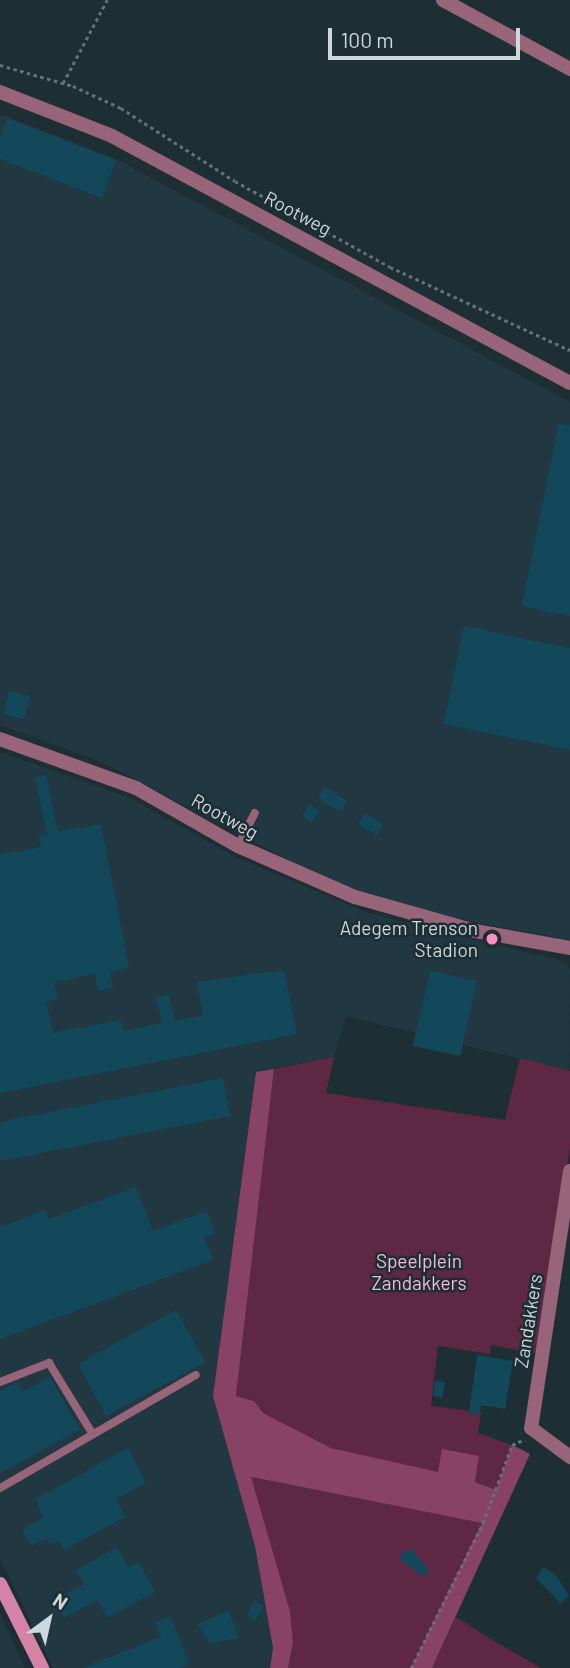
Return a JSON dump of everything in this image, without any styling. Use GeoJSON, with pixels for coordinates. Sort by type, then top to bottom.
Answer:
{"type":"FeatureCollection","features":[{"type":"Feature","properties":{"kind":"street"},"geometry":{"type":"LineString","coordinates":[[443,0],[570,69]]}},
{"type":"Feature","properties":{"kind":"street","name":"Rootweg"},"geometry":{"type":"LineString","coordinates":[[0,92],[73,118],[141,150],[570,383]]}},
{"type":"Feature","properties":{"kind":"street","name":"Rootweg"},"geometry":{"type":"LineString","coordinates":[[0,738],[136,788],[239,846],[355,897],[434,921],[570,948]]}},
{"type":"Feature","properties":{"kind":"street","name":"Zandakkers"},"geometry":{"type":"LineString","coordinates":[[535,1435],[531,1428],[533,1412],[570,1171]]}},
{"type":"Feature","properties":{"kind":"street"},"geometry":{"type":"LineString","coordinates":[[535,1435],[570,1457]]}},
{"type":"Feature","properties":{"kind":"street"},"geometry":{"type":"LineString","coordinates":[[0,1584],[42,1668]]}},
{"type":"Feature","properties":{"kind":"lane"},"geometry":{"type":"LineString","coordinates":[[239,846],[255,813]]}},
{"type":"Feature","properties":{"kind":"lane"},"geometry":{"type":"LineString","coordinates":[[0,1382],[49,1363],[92,1433]]}},
{"type":"Feature","properties":{"kind":"lane"},"geometry":{"type":"LineString","coordinates":[[0,1488],[92,1433],[196,1376]]}},
{"type":"Feature","properties":{"kind":"path"},"geometry":{"type":"LineString","coordinates":[[63,83],[107,0]]}},
{"type":"Feature","properties":{"kind":"path"},"geometry":{"type":"LineString","coordinates":[[0,65],[63,83],[164,132],[235,181],[390,267],[570,349]]}},
{"type":"Feature","properties":{"kind":"path"},"geometry":{"type":"LineString","coordinates":[[411,1668],[483,1523],[512,1445],[535,1435]]}},
{"type":"Feature","properties":{"kind":"shaded area"},"geometry":{"type":"Polygon","coordinates":[[[0,114],[116,159],[570,402],[570,940],[416,911],[317,875],[104,763],[0,725],[0,114]]]}},
{"type":"Feature","properties":{"kind":"shaded area"},"geometry":{"type":"Polygon","coordinates":[[[0,752],[130,798],[235,857],[368,913],[566,962],[570,969],[569,1071],[463,1045],[460,1056],[413,1046],[416,1033],[346,1016],[334,1057],[256,1072],[213,1396],[255,1546],[273,1648],[270,1668],[53,1668],[0,1558],[0,752]]]}},
{"type":"Feature","properties":{"kind":"shaded area"},"geometry":{"type":"Polygon","coordinates":[[[274,1069],[236,1396],[254,1401],[263,1413],[331,1448],[438,1472],[442,1449],[479,1456],[475,1482],[496,1490],[512,1445],[530,1454],[432,1668],[411,1668],[482,1523],[251,1477],[290,1611],[293,1643],[288,1668],[270,1668],[273,1648],[255,1546],[213,1396],[256,1072],[274,1069]]]}},
{"type":"Feature","properties":{"kind":"shaded area"},"geometry":{"type":"Polygon","coordinates":[[[0,1613],[4,1622],[25,1668],[0,1668],[0,1613]]]}},
{"type":"Feature","properties":{"kind":"green space","name":"Speelplein Zandakkers"},"geometry":{"type":"Polygon","coordinates":[[[334,1057],[326,1093],[505,1120],[520,1058],[570,1071],[570,1146],[539,1354],[491,1345],[490,1354],[438,1346],[431,1406],[481,1412],[478,1433],[512,1445],[496,1490],[475,1482],[479,1456],[438,1473],[331,1448],[262,1413],[254,1401],[236,1396],[274,1069],[334,1057]]]}},
{"type":"Feature","properties":{"kind":"green space"},"geometry":{"type":"Polygon","coordinates":[[[250,1477],[483,1523],[411,1668],[288,1668],[293,1643],[290,1611],[250,1477]]]}},
{"type":"Feature","properties":{"kind":"green space"},"geometry":{"type":"Polygon","coordinates":[[[456,1617],[489,1638],[541,1668],[432,1668],[456,1617]]]}},
{"type":"Feature","properties":{"kind":"building"},"geometry":{"type":"Polygon","coordinates":[[[7,118],[116,160],[102,198],[0,159],[0,137],[7,118]]]}},
{"type":"Feature","properties":{"kind":"building"},"geometry":{"type":"Polygon","coordinates":[[[559,423],[570,426],[570,616],[522,606],[559,423]]]}},
{"type":"Feature","properties":{"kind":"building"},"geometry":{"type":"Polygon","coordinates":[[[464,626],[570,648],[570,750],[444,724],[464,626]]]}},
{"type":"Feature","properties":{"kind":"building"},"geometry":{"type":"Polygon","coordinates":[[[9,691],[30,696],[24,719],[4,714],[9,691]]]}},
{"type":"Feature","properties":{"kind":"building"},"geometry":{"type":"Polygon","coordinates":[[[46,775],[58,832],[101,824],[129,968],[110,972],[113,988],[98,991],[95,974],[54,982],[58,999],[46,1002],[53,1033],[121,1020],[123,1031],[162,1023],[156,997],[169,995],[175,1021],[203,1015],[197,982],[284,970],[297,1034],[0,1093],[0,855],[41,847],[39,836],[47,834],[35,777],[46,775]]]}},
{"type":"Feature","properties":{"kind":"building"},"geometry":{"type":"Polygon","coordinates":[[[325,787],[347,801],[340,812],[318,798],[325,787]]]}},
{"type":"Feature","properties":{"kind":"building"},"geometry":{"type":"Polygon","coordinates":[[[310,804],[319,811],[312,822],[302,816],[310,804]]]}},
{"type":"Feature","properties":{"kind":"building"},"geometry":{"type":"Polygon","coordinates":[[[365,813],[383,825],[377,835],[358,824],[365,813]]]}},
{"type":"Feature","properties":{"kind":"building"},"geometry":{"type":"Polygon","coordinates":[[[430,971],[477,981],[460,1056],[413,1046],[430,971]]]}},
{"type":"Feature","properties":{"kind":"building"},"geometry":{"type":"Polygon","coordinates":[[[223,1078],[230,1116],[0,1161],[0,1122],[223,1078]]]}},
{"type":"Feature","properties":{"kind":"building"},"geometry":{"type":"Polygon","coordinates":[[[136,1187],[153,1231],[207,1211],[215,1233],[204,1237],[213,1260],[0,1339],[0,1227],[46,1210],[49,1219],[136,1187]]]}},
{"type":"Feature","properties":{"kind":"building"},"geometry":{"type":"Polygon","coordinates":[[[176,1310],[205,1362],[106,1416],[78,1364],[176,1310]]]}},
{"type":"Feature","properties":{"kind":"building"},"geometry":{"type":"Polygon","coordinates":[[[477,1355],[513,1361],[505,1409],[481,1405],[479,1415],[469,1413],[477,1355]]]}},
{"type":"Feature","properties":{"kind":"building"},"geometry":{"type":"Polygon","coordinates":[[[50,1377],[80,1430],[0,1473],[0,1391],[17,1382],[22,1392],[50,1377]]]}},
{"type":"Feature","properties":{"kind":"building"},"geometry":{"type":"Polygon","coordinates":[[[435,1381],[445,1382],[442,1398],[433,1396],[435,1381]]]}},
{"type":"Feature","properties":{"kind":"building"},"geometry":{"type":"Polygon","coordinates":[[[128,1448],[146,1483],[116,1499],[125,1517],[64,1550],[59,1541],[51,1545],[46,1538],[32,1546],[22,1530],[43,1518],[36,1499],[128,1448]]]}},
{"type":"Feature","properties":{"kind":"building"},"geometry":{"type":"Polygon","coordinates":[[[117,1547],[128,1568],[139,1562],[155,1592],[107,1618],[97,1600],[64,1618],[54,1600],[84,1584],[76,1570],[117,1547]]]}},
{"type":"Feature","properties":{"kind":"building"},"geometry":{"type":"Polygon","coordinates":[[[405,1550],[412,1550],[429,1570],[423,1577],[399,1558],[405,1550]]]}},
{"type":"Feature","properties":{"kind":"building"},"geometry":{"type":"Polygon","coordinates":[[[544,1567],[557,1577],[569,1596],[560,1603],[536,1578],[544,1567]]]}},
{"type":"Feature","properties":{"kind":"building"},"geometry":{"type":"Polygon","coordinates":[[[254,1601],[264,1606],[256,1620],[247,1615],[254,1601]]]}},
{"type":"Feature","properties":{"kind":"building"},"geometry":{"type":"Polygon","coordinates":[[[229,1611],[239,1638],[211,1643],[197,1624],[229,1611]]]}},
{"type":"Feature","properties":{"kind":"building"},"geometry":{"type":"Polygon","coordinates":[[[171,1616],[189,1664],[178,1668],[82,1668],[161,1637],[155,1622],[171,1616]]]}},
{"type":"Feature","properties":{"kind":"place","name":"Adegem Trenson Stadion"},"geometry":{"type":"Point","coordinates":[492,939]}}]}
